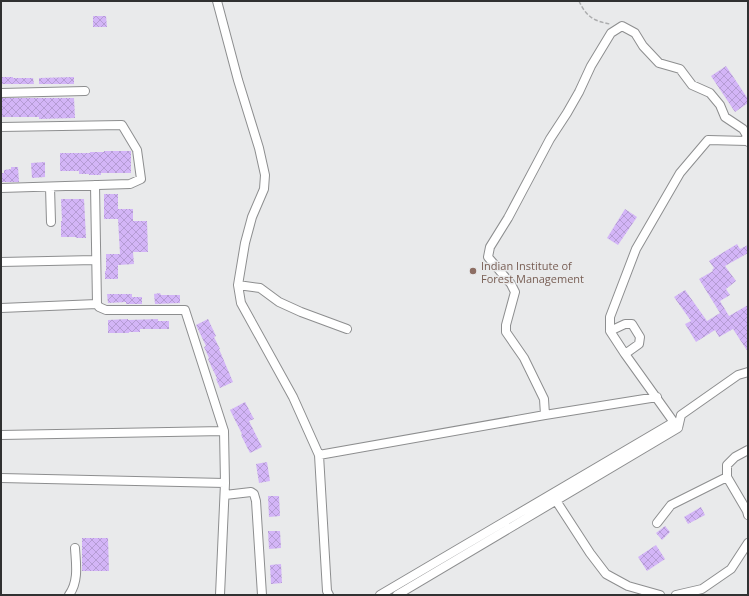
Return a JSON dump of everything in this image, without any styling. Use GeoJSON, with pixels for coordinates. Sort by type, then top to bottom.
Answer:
{"type":"FeatureCollection","features":[{"type":"Feature","properties":{"kind":"street"},"geometry":{"type":"LineString","coordinates":[[217,1],[238,80],[259,148],[265,175],[264,189],[252,217],[245,243],[238,285],[241,303],[293,397],[320,455],[327,591],[329,595]]}},
{"type":"Feature","properties":{"kind":"street"},"geometry":{"type":"LineString","coordinates":[[545,415],[544,399],[524,358],[506,332],[506,325],[515,292],[511,284],[488,257],[490,247],[508,218],[550,139],[579,92],[591,66],[611,33],[622,26],[635,33],[643,46],[659,63],[680,69],[692,85],[710,93],[720,105],[724,117],[743,129],[748,141],[708,140],[680,173],[636,249],[610,317],[610,331],[676,425]]}},
{"type":"Feature","properties":{"kind":"street"},"geometry":{"type":"LineString","coordinates":[[1,93],[85,91]]}},
{"type":"Feature","properties":{"kind":"street"},"geometry":{"type":"LineString","coordinates":[[1,127],[122,125],[137,150],[141,179],[130,184],[1,188]]}},
{"type":"Feature","properties":{"kind":"street"},"geometry":{"type":"LineString","coordinates":[[50,186],[51,222]]}},
{"type":"Feature","properties":{"kind":"street"},"geometry":{"type":"LineString","coordinates":[[95,186],[95,260],[97,304],[99,307],[106,310],[185,310],[224,431],[225,483],[220,595]]}},
{"type":"Feature","properties":{"kind":"street"},"geometry":{"type":"LineString","coordinates":[[1,262],[95,260]]}},
{"type":"Feature","properties":{"kind":"street"},"geometry":{"type":"LineString","coordinates":[[238,285],[260,288],[279,302],[347,329]]}},
{"type":"Feature","properties":{"kind":"street"},"geometry":{"type":"LineString","coordinates":[[1,308],[97,304]]}},
{"type":"Feature","properties":{"kind":"street"},"geometry":{"type":"LineString","coordinates":[[610,331],[625,324],[632,324],[640,337],[639,344],[625,354]]}},
{"type":"Feature","properties":{"kind":"street"},"geometry":{"type":"LineString","coordinates":[[380,595],[554,497],[676,425],[681,415],[738,375],[748,372]]}},
{"type":"Feature","properties":{"kind":"street"},"geometry":{"type":"LineString","coordinates":[[320,455],[545,415],[657,397]]}},
{"type":"Feature","properties":{"kind":"street"},"geometry":{"type":"LineString","coordinates":[[1,435],[224,431]]}},
{"type":"Feature","properties":{"kind":"street"},"geometry":{"type":"LineString","coordinates":[[748,450],[735,457],[727,465],[727,477],[748,515]]}},
{"type":"Feature","properties":{"kind":"street"},"geometry":{"type":"LineString","coordinates":[[657,523],[671,505],[727,477]]}},
{"type":"Feature","properties":{"kind":"street"},"geometry":{"type":"LineString","coordinates":[[1,478],[225,483]]}},
{"type":"Feature","properties":{"kind":"street"},"geometry":{"type":"LineString","coordinates":[[224,495],[251,492],[254,494],[256,501],[262,595]]}},
{"type":"Feature","properties":{"kind":"street"},"geometry":{"type":"LineString","coordinates":[[397,595],[554,497]]}},
{"type":"Feature","properties":{"kind":"street"},"geometry":{"type":"LineString","coordinates":[[554,497],[590,554],[606,574],[628,586],[660,595]]}},
{"type":"Feature","properties":{"kind":"street"},"geometry":{"type":"LineString","coordinates":[[676,595],[702,589],[731,569],[748,543]]}},
{"type":"Feature","properties":{"kind":"street"},"geometry":{"type":"LineString","coordinates":[[69,595],[76,582],[76,548]]}},
{"type":"Feature","properties":{"kind":"path"},"geometry":{"type":"LineString","coordinates":[[578,1],[584,11],[595,21],[622,26]]}},
{"type":"Feature","properties":{"kind":"building"},"geometry":{"type":"Polygon","coordinates":[[[93,16],[106,16],[107,27],[93,27],[93,16]]]}},
{"type":"Feature","properties":{"kind":"building"},"geometry":{"type":"Polygon","coordinates":[[[726,66],[748,99],[748,103],[735,112],[711,76],[726,66]]]}},
{"type":"Feature","properties":{"kind":"building"},"geometry":{"type":"Polygon","coordinates":[[[1,77],[33,78],[34,84],[1,84],[1,77]]]}},
{"type":"Feature","properties":{"kind":"building"},"geometry":{"type":"Polygon","coordinates":[[[74,77],[74,84],[39,84],[39,78],[74,77]]]}},
{"type":"Feature","properties":{"kind":"building"},"geometry":{"type":"Polygon","coordinates":[[[1,98],[74,98],[75,118],[39,119],[39,117],[1,117],[1,98]]]}},
{"type":"Feature","properties":{"kind":"building"},"geometry":{"type":"Polygon","coordinates":[[[104,151],[131,151],[131,173],[101,173],[101,175],[89,175],[79,174],[79,171],[60,171],[60,153],[90,153],[104,151]]]}},
{"type":"Feature","properties":{"kind":"building"},"geometry":{"type":"Polygon","coordinates":[[[45,162],[45,177],[32,178],[31,163],[45,162]]]}},
{"type":"Feature","properties":{"kind":"building"},"geometry":{"type":"Polygon","coordinates":[[[11,167],[18,167],[19,182],[1,182],[1,173],[4,173],[4,170],[11,169],[11,167]]]}},
{"type":"Feature","properties":{"kind":"building"},"geometry":{"type":"Polygon","coordinates":[[[104,194],[118,194],[118,209],[133,209],[133,221],[147,221],[148,252],[133,252],[134,264],[118,265],[118,279],[105,279],[106,254],[120,254],[118,219],[104,219],[104,194]]]}},
{"type":"Feature","properties":{"kind":"building"},"geometry":{"type":"Polygon","coordinates":[[[61,199],[84,199],[86,238],[61,237],[61,199]]]}},
{"type":"Feature","properties":{"kind":"building"},"geometry":{"type":"Polygon","coordinates":[[[625,209],[637,217],[618,245],[607,238],[625,209]]]}},
{"type":"Feature","properties":{"kind":"building"},"geometry":{"type":"Polygon","coordinates":[[[737,244],[740,249],[748,245],[748,253],[725,266],[736,281],[726,289],[730,295],[720,301],[729,316],[748,305],[748,352],[733,329],[719,337],[715,330],[696,342],[685,324],[691,321],[674,297],[685,290],[707,321],[720,313],[699,279],[713,271],[712,270],[714,268],[709,261],[737,244]]]}},
{"type":"Feature","properties":{"kind":"building"},"geometry":{"type":"Polygon","coordinates":[[[160,293],[161,295],[180,295],[180,303],[155,304],[154,294],[160,293]]]}},
{"type":"Feature","properties":{"kind":"building"},"geometry":{"type":"Polygon","coordinates":[[[107,294],[132,294],[132,297],[142,297],[142,304],[126,304],[126,302],[108,303],[107,294]]]}},
{"type":"Feature","properties":{"kind":"building"},"geometry":{"type":"Polygon","coordinates":[[[158,319],[158,321],[169,321],[169,329],[140,329],[140,332],[108,333],[108,320],[158,319]]]}},
{"type":"Feature","properties":{"kind":"building"},"geometry":{"type":"Polygon","coordinates":[[[208,319],[233,382],[220,388],[204,347],[206,346],[196,325],[208,319]]]}},
{"type":"Feature","properties":{"kind":"building"},"geometry":{"type":"Polygon","coordinates":[[[245,402],[254,419],[249,421],[262,447],[250,453],[230,410],[245,402]]]}},
{"type":"Feature","properties":{"kind":"building"},"geometry":{"type":"Polygon","coordinates":[[[267,462],[270,481],[259,483],[256,464],[267,462]]]}},
{"type":"Feature","properties":{"kind":"building"},"geometry":{"type":"Polygon","coordinates":[[[268,496],[279,496],[280,516],[269,517],[268,496]]]}},
{"type":"Feature","properties":{"kind":"building"},"geometry":{"type":"Polygon","coordinates":[[[701,507],[705,515],[688,524],[684,517],[701,507]]]}},
{"type":"Feature","properties":{"kind":"building"},"geometry":{"type":"Polygon","coordinates":[[[665,526],[670,532],[662,540],[656,533],[665,526]]]}},
{"type":"Feature","properties":{"kind":"building"},"geometry":{"type":"Polygon","coordinates":[[[268,531],[280,531],[281,548],[269,549],[268,531]]]}},
{"type":"Feature","properties":{"kind":"building"},"geometry":{"type":"Polygon","coordinates":[[[82,538],[108,538],[109,571],[82,571],[82,538]]]}},
{"type":"Feature","properties":{"kind":"building"},"geometry":{"type":"Polygon","coordinates":[[[656,545],[665,559],[647,571],[638,557],[656,545]]]}},
{"type":"Feature","properties":{"kind":"building"},"geometry":{"type":"Polygon","coordinates":[[[281,564],[282,583],[271,584],[270,565],[281,564]]]}},
{"type":"Feature","properties":{"kind":"place","name":"Indian Institute of Forest Management"},"geometry":{"type":"Point","coordinates":[473,271]}}]}
